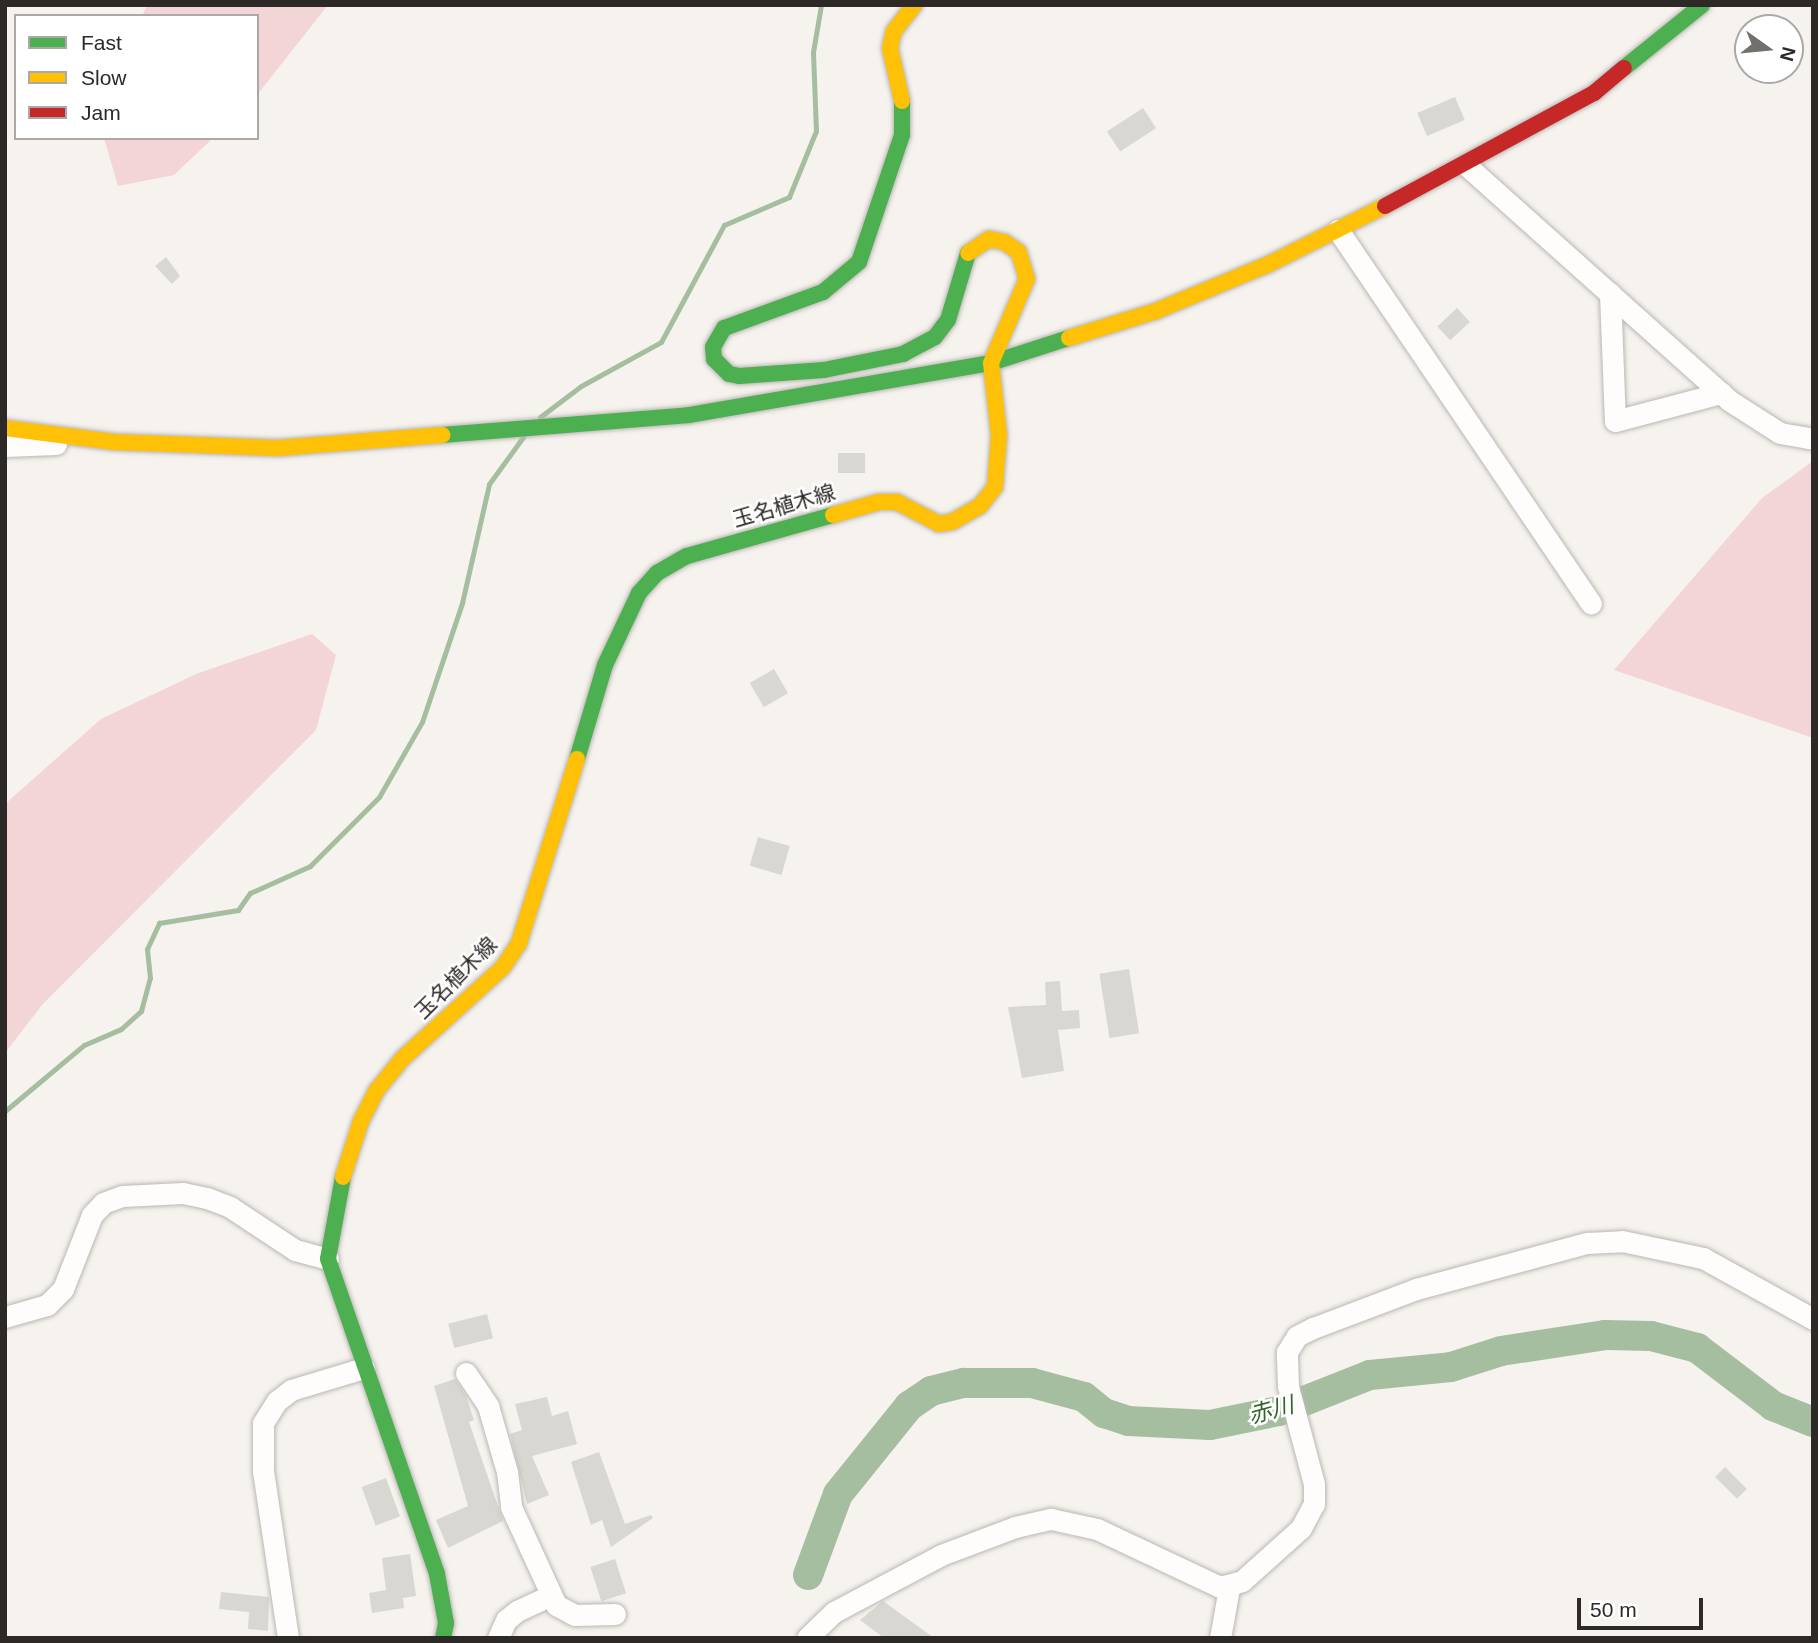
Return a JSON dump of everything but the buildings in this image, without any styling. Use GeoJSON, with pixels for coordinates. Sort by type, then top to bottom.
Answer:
{"type":"FeatureCollection","features":[{"type":"Feature","properties":{"kind":"main road","name":"玉名植木線"},"geometry":{"type":"LineString","coordinates":[[443,1638],[446,1623],[437,1574],[328,1259],[338,1192],[377,1090],[402,1059],[503,967],[519,943],[531,916],[605,665],[639,593],[657,573],[687,556],[879,502],[897,502],[939,524],[952,522],[990,497],[998,474],[991,363],[1027,270],[1019,252],[989,239],[965,255],[952,312],[942,328],[910,351],[861,365],[739,376],[729,374],[714,359],[713,347],[724,328],[823,292],[859,262],[902,135],[902,94],[890,48],[894,31],[914,5]]}},
{"type":"Feature","properties":{"kind":"main road"},"geometry":{"type":"LineString","coordinates":[[5,428],[114,442],[278,448],[689,415],[991,363],[1156,311],[1338,230],[1467,166],[1594,93],[1702,5]]}},
{"type":"Feature","properties":{"kind":"street"},"geometry":{"type":"LineString","coordinates":[[1467,166],[1721,393],[1780,433],[1813,439]]}},
{"type":"Feature","properties":{"kind":"street"},"geometry":{"type":"LineString","coordinates":[[1338,230],[1591,603]]}},
{"type":"Feature","properties":{"kind":"street"},"geometry":{"type":"LineString","coordinates":[[1610,293],[1615,421],[1721,393]]}},
{"type":"Feature","properties":{"kind":"street"},"geometry":{"type":"LineString","coordinates":[[5,446],[114,442]]}},
{"type":"Feature","properties":{"kind":"street"},"geometry":{"type":"LineString","coordinates":[[5,1317],[25,1315],[63,1289],[92,1215],[103,1203],[122,1196],[183,1193],[207,1198],[229,1207],[295,1250],[328,1259]]}},
{"type":"Feature","properties":{"kind":"street"},"geometry":{"type":"LineString","coordinates":[[1220,1638],[1229,1588],[1254,1572],[1301,1528],[1314,1504],[1314,1484],[1285,1367],[1297,1336],[1473,1271],[1602,1241],[1650,1245],[1703,1258],[1813,1319]]}},
{"type":"Feature","properties":{"kind":"street"},"geometry":{"type":"LineString","coordinates":[[288,1638],[262,1471],[263,1423],[277,1401],[291,1390],[364,1368]]}},
{"type":"Feature","properties":{"kind":"street"},"geometry":{"type":"LineString","coordinates":[[466,1373],[488,1406],[507,1472],[511,1507],[556,1605],[575,1615],[615,1614]]}},
{"type":"Feature","properties":{"kind":"street"},"geometry":{"type":"LineString","coordinates":[[807,1638],[834,1612],[930,1560],[1015,1527],[1051,1519],[1097,1530],[1229,1588]]}},
{"type":"Feature","properties":{"kind":"street"},"geometry":{"type":"LineString","coordinates":[[498,1638],[506,1620],[517,1611],[551,1595]]}},
{"type":"Feature","properties":{"kind":"shaded area"},"geometry":{"type":"Polygon","coordinates":[[[147,5],[328,5],[259,92],[259,14],[143,14],[147,5]]]}},
{"type":"Feature","properties":{"kind":"shaded area"},"geometry":{"type":"Polygon","coordinates":[[[105,140],[211,140],[174,175],[118,186],[105,140]]]}},
{"type":"Feature","properties":{"kind":"shaded area"},"geometry":{"type":"Polygon","coordinates":[[[1813,461],[1813,738],[1614,670],[1762,498],[1813,461]]]}},
{"type":"Feature","properties":{"kind":"shaded area"},"geometry":{"type":"Polygon","coordinates":[[[312,634],[336,655],[316,730],[42,1005],[5,1053],[5,804],[101,719],[196,674],[312,634]]]}},
{"type":"Feature","properties":{"kind":"waterway"},"geometry":{"type":"LineString","coordinates":[[540,417],[581,386],[661,342],[724,225],[789,197],[816,131],[813,52],[821,5]]}},
{"type":"Feature","properties":{"kind":"waterway"},"geometry":{"type":"LineString","coordinates":[[5,1111],[84,1045],[121,1029],[141,1011],[150,978],[147,949],[159,923],[238,910],[250,893],[310,866],[379,797],[422,722],[462,603],[489,484],[523,437]]}},
{"type":"Feature","properties":{"kind":"waterway","name":"赤川"},"geometry":{"type":"LineString","coordinates":[[808,1575],[838,1494],[909,1406],[931,1391],[964,1383],[1032,1383],[1084,1397],[1104,1413],[1128,1421],[1210,1425],[1279,1411],[1370,1375],[1451,1367],[1501,1351],[1605,1335],[1651,1336],[1697,1348],[1773,1406],[1813,1422]]}},
{"type":"Feature","properties":{"kind":"traffic: fast"},"geometry":{"type":"LineString","coordinates":[[1624,68],[1702,5]]}},
{"type":"Feature","properties":{"kind":"traffic: fast"},"geometry":{"type":"LineString","coordinates":[[902,101],[902,135],[859,262],[823,292],[724,328],[713,347],[714,359],[729,374],[739,376],[824,370],[903,354],[935,337],[948,320],[968,253]]}},
{"type":"Feature","properties":{"kind":"traffic: fast"},"geometry":{"type":"LineString","coordinates":[[442,435],[689,415],[991,363],[1069,338]]}},
{"type":"Feature","properties":{"kind":"traffic: fast"},"geometry":{"type":"LineString","coordinates":[[577,759],[605,665],[639,593],[657,573],[687,556],[833,515]]}},
{"type":"Feature","properties":{"kind":"traffic: fast"},"geometry":{"type":"LineString","coordinates":[[343,1177],[328,1259],[437,1574],[446,1623],[443,1638]]}},
{"type":"Feature","properties":{"kind":"traffic: slow"},"geometry":{"type":"LineString","coordinates":[[902,101],[890,48],[894,31],[914,5]]}},
{"type":"Feature","properties":{"kind":"traffic: slow"},"geometry":{"type":"LineString","coordinates":[[1069,338],[1156,311],[1269,264],[1385,206]]}},
{"type":"Feature","properties":{"kind":"traffic: slow"},"geometry":{"type":"LineString","coordinates":[[833,515],[879,502],[897,502],[939,524],[952,522],[980,506],[995,487],[999,435],[991,363],[1027,279],[1019,252],[1004,242],[989,239],[968,253]]}},
{"type":"Feature","properties":{"kind":"traffic: slow"},"geometry":{"type":"LineString","coordinates":[[5,428],[114,442],[278,448],[442,435]]}},
{"type":"Feature","properties":{"kind":"traffic: slow"},"geometry":{"type":"LineString","coordinates":[[343,1177],[361,1121],[377,1090],[402,1059],[503,967],[519,943],[577,759]]}},
{"type":"Feature","properties":{"kind":"traffic: jam"},"geometry":{"type":"LineString","coordinates":[[1385,206],[1594,93],[1624,68]]}}]}
